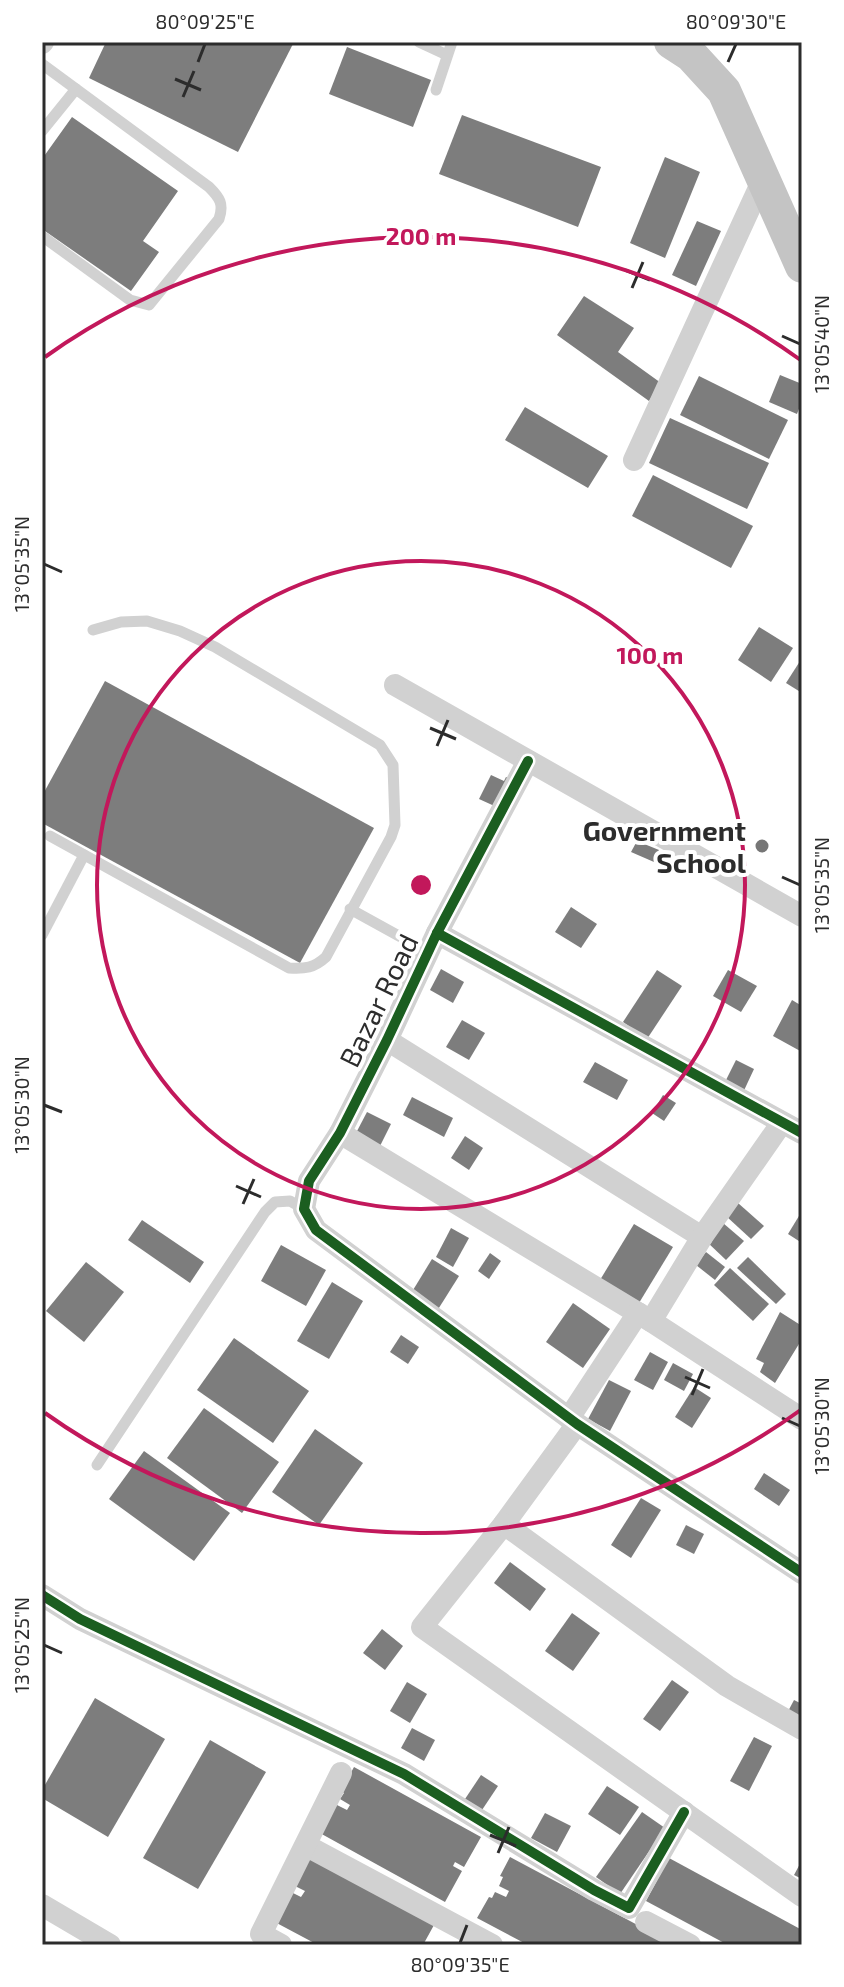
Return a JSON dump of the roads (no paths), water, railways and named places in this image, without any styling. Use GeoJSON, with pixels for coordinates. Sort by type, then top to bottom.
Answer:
{"type":"FeatureCollection","features":[{"type":"Feature","properties":{"kind":"main road"},"geometry":{"type":"LineString","coordinates":[[671,42],[691,55],[724,91],[802,266]]}},
{"type":"Feature","properties":{"kind":"street"},"geometry":{"type":"LineString","coordinates":[[634,460],[764,177]]}},
{"type":"Feature","properties":{"kind":"street"},"geometry":{"type":"LineString","coordinates":[[395,685],[802,916]]}},
{"type":"Feature","properties":{"kind":"street","name":"Bazar Road"},"geometry":{"type":"LineString","coordinates":[[304,1209],[309,1181],[340,1133],[433,942],[528,761]]}},
{"type":"Feature","properties":{"kind":"street"},"geometry":{"type":"LineString","coordinates":[[433,942],[792,1129],[702,1237],[504,1524],[422,1627],[802,1896]]}},
{"type":"Feature","properties":{"kind":"street"},"geometry":{"type":"LineString","coordinates":[[387,1040],[702,1237]]}},
{"type":"Feature","properties":{"kind":"street"},"geometry":{"type":"LineString","coordinates":[[340,1133],[645,1317],[802,1419]]}},
{"type":"Feature","properties":{"kind":"street"},"geometry":{"type":"LineString","coordinates":[[304,1209],[316,1230],[573,1421],[802,1573]]}},
{"type":"Feature","properties":{"kind":"street"},"geometry":{"type":"LineString","coordinates":[[504,1524],[727,1686],[802,1729]]}},
{"type":"Feature","properties":{"kind":"street"},"geometry":{"type":"LineString","coordinates":[[42,1595],[80,1619],[404,1774],[594,1890],[629,1908],[684,1812]]}},
{"type":"Feature","properties":{"kind":"street"},"geometry":{"type":"LineString","coordinates":[[266,1941],[341,1773]]}},
{"type":"Feature","properties":{"kind":"street"},"geometry":{"type":"LineString","coordinates":[[307,1846],[492,1945]]}},
{"type":"Feature","properties":{"kind":"street"},"geometry":{"type":"LineString","coordinates":[[42,1905],[110,1945]]}},
{"type":"Feature","properties":{"kind":"street"},"geometry":{"type":"LineString","coordinates":[[646,1922],[690,1945]]}},
{"type":"Feature","properties":{"kind":"lane"},"geometry":{"type":"LineString","coordinates":[[419,42],[447,55]]}},
{"type":"Feature","properties":{"kind":"lane"},"geometry":{"type":"LineString","coordinates":[[436,90],[452,42]]}},
{"type":"Feature","properties":{"kind":"lane"},"geometry":{"type":"LineString","coordinates":[[42,64],[209,187],[220,199],[222,208],[219,219],[149,305],[130,300],[42,236]]}},
{"type":"Feature","properties":{"kind":"lane"},"geometry":{"type":"LineString","coordinates":[[42,131],[76,89]]}},
{"type":"Feature","properties":{"kind":"lane"},"geometry":{"type":"LineString","coordinates":[[50,836],[289,968],[305,969],[317,965],[326,957],[395,825],[393,765],[380,745],[215,647],[180,631],[147,621],[121,622],[93,630]]}},
{"type":"Feature","properties":{"kind":"lane"},"geometry":{"type":"LineString","coordinates":[[42,935],[84,855]]}},
{"type":"Feature","properties":{"kind":"lane"},"geometry":{"type":"LineString","coordinates":[[350,909],[433,942]]}},
{"type":"Feature","properties":{"kind":"lane"},"geometry":{"type":"LineString","coordinates":[[97,1465],[265,1212],[275,1202],[290,1201],[304,1209]]}},
{"type":"Feature","properties":{"kind":"place","name":"Government School"},"geometry":{"type":"Point","coordinates":[762,846]}}]}
